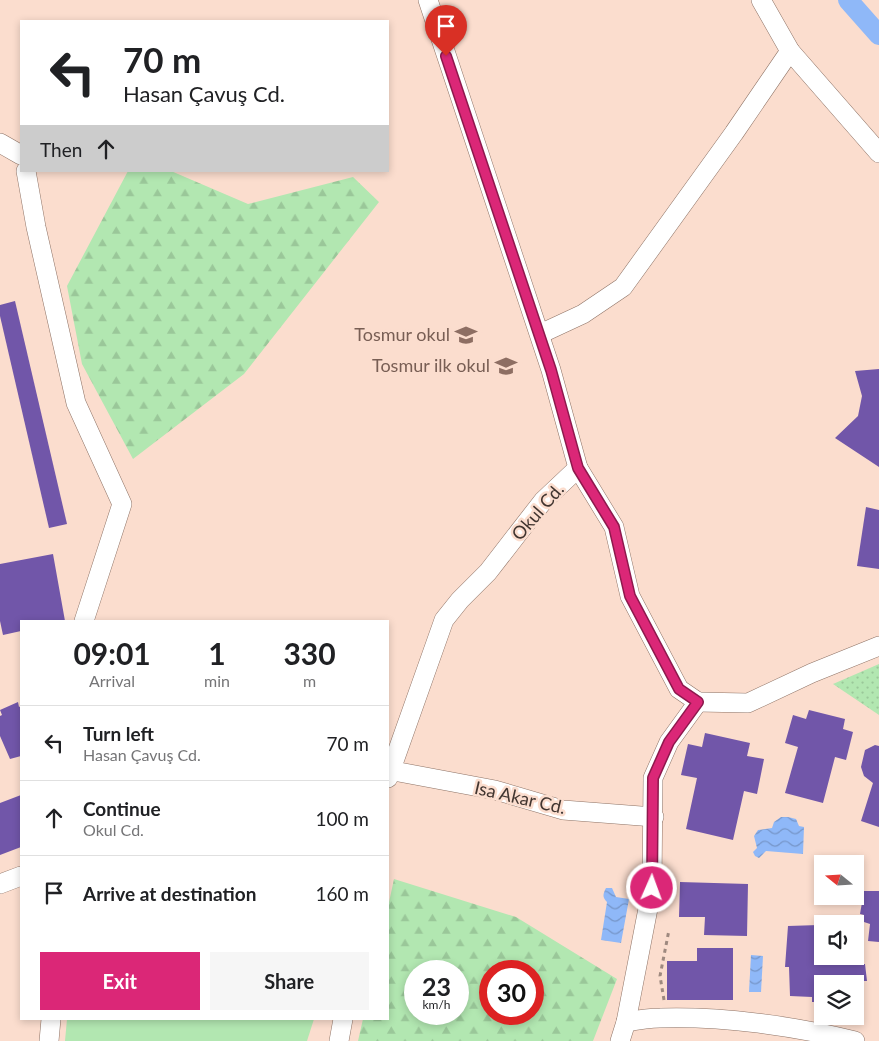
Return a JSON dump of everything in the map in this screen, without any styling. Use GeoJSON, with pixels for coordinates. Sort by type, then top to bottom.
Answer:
{"type":"FeatureCollection","features":[{"type":"Feature","properties":{"kind":"street","name":"Okul Cd."},"geometry":{"type":"LineString","coordinates":[[389,770],[444,620],[460,600],[488,572],[543,500],[578,468],[540,334],[428,0]]}},
{"type":"Feature","properties":{"kind":"street"},"geometry":{"type":"LineString","coordinates":[[760,0],[790,51],[879,153]]}},
{"type":"Feature","properties":{"kind":"street"},"geometry":{"type":"LineString","coordinates":[[540,334],[583,314],[623,287],[734,133],[790,51]]}},
{"type":"Feature","properties":{"kind":"street"},"geometry":{"type":"LineString","coordinates":[[0,143],[20,154]]}},
{"type":"Feature","properties":{"kind":"street"},"geometry":{"type":"LineString","coordinates":[[26,172],[36,227],[76,403],[122,504],[84,620]]}},
{"type":"Feature","properties":{"kind":"street"},"geometry":{"type":"LineString","coordinates":[[578,468],[614,527],[630,596],[679,689],[698,702],[748,702],[812,673],[879,646]]}},
{"type":"Feature","properties":{"kind":"street"},"geometry":{"type":"LineString","coordinates":[[620,1041],[626,1022],[652,888],[653,778],[669,742],[698,702]]}},
{"type":"Feature","properties":{"kind":"street","name":"Isa Akar Cd."},"geometry":{"type":"LineString","coordinates":[[389,773],[494,790],[563,810],[654,817]]}},
{"type":"Feature","properties":{"kind":"street"},"geometry":{"type":"LineString","coordinates":[[0,884],[20,876]]}},
{"type":"Feature","properties":{"kind":"street"},"geometry":{"type":"LineString","coordinates":[[626,1022],[650,1019],[705,1018],[760,1024],[855,1041]]}},
{"type":"Feature","properties":{"kind":"street"},"geometry":{"type":"LineString","coordinates":[[49,1041],[51,1020]]}},
{"type":"Feature","properties":{"kind":"street"},"geometry":{"type":"LineString","coordinates":[[339,1041],[343,1020]]}},
{"type":"Feature","properties":{"kind":"path"},"geometry":{"type":"LineString","coordinates":[[650,1019],[665,1006],[660,976],[669,930]]}},
{"type":"Feature","properties":{"kind":"green space"},"geometry":{"type":"Polygon","coordinates":[[[127,172],[173,172],[248,204],[353,177],[379,202],[244,374],[133,459],[82,364],[67,286],[127,172]]]}},
{"type":"Feature","properties":{"kind":"green space"},"geometry":{"type":"Polygon","coordinates":[[[879,664],[879,715],[833,684],[879,664]]]}},
{"type":"Feature","properties":{"kind":"green space"},"geometry":{"type":"Polygon","coordinates":[[[394,879],[516,917],[617,979],[593,1041],[358,1041],[363,1020],[389,1020],[389,902],[394,879]]]}},
{"type":"Feature","properties":{"kind":"green space"},"geometry":{"type":"Polygon","coordinates":[[[67,1020],[314,1020],[307,1041],[65,1041],[67,1020]]]}},
{"type":"Feature","properties":{"kind":"water"},"geometry":{"type":"Polygon","coordinates":[[[781,817],[796,819],[799,826],[804,827],[803,854],[766,851],[759,858],[755,856],[753,852],[757,848],[754,836],[758,830],[772,828],[774,822],[781,817]]]}},
{"type":"Feature","properties":{"kind":"water"},"geometry":{"type":"Polygon","coordinates":[[[606,888],[612,888],[616,897],[629,899],[621,943],[601,940],[607,902],[604,899],[606,888]]]}},
{"type":"Feature","properties":{"kind":"water"},"geometry":{"type":"Polygon","coordinates":[[[751,955],[763,956],[761,992],[749,992],[751,955]]]}},
{"type":"Feature","properties":{"kind":"building"},"geometry":{"type":"Polygon","coordinates":[[[15,301],[67,524],[49,528],[0,316],[0,305],[15,301]]]}},
{"type":"Feature","properties":{"kind":"building"},"geometry":{"type":"Polygon","coordinates":[[[879,369],[879,467],[835,438],[858,416],[862,396],[855,371],[879,369]]]}},
{"type":"Feature","properties":{"kind":"building"},"geometry":{"type":"Polygon","coordinates":[[[866,507],[879,510],[879,569],[857,566],[866,507]]]}},
{"type":"Feature","properties":{"kind":"building"},"geometry":{"type":"Polygon","coordinates":[[[53,554],[65,620],[20,620],[20,631],[3,635],[0,621],[0,564],[53,554]]]}},
{"type":"Feature","properties":{"kind":"building"},"geometry":{"type":"Polygon","coordinates":[[[18,702],[20,706],[20,756],[10,759],[0,736],[0,716],[2,715],[0,710],[18,702]]]}},
{"type":"Feature","properties":{"kind":"building"},"geometry":{"type":"Polygon","coordinates":[[[809,710],[845,719],[843,729],[853,732],[846,760],[835,757],[823,803],[785,793],[798,747],[785,743],[793,715],[806,719],[809,710]]]}},
{"type":"Feature","properties":{"kind":"building"},"geometry":{"type":"Polygon","coordinates":[[[705,733],[750,743],[747,756],[764,759],[757,794],[744,791],[733,840],[686,829],[697,778],[681,775],[688,744],[702,747],[705,733]]]}},
{"type":"Feature","properties":{"kind":"building"},"geometry":{"type":"Polygon","coordinates":[[[875,745],[879,746],[879,827],[861,821],[873,783],[864,776],[861,767],[865,750],[875,745]]]}},
{"type":"Feature","properties":{"kind":"building"},"geometry":{"type":"Polygon","coordinates":[[[20,795],[20,847],[0,855],[0,803],[20,795]]]}},
{"type":"Feature","properties":{"kind":"building"},"geometry":{"type":"Polygon","coordinates":[[[680,882],[748,884],[747,936],[704,935],[705,917],[679,917],[680,882]]]}},
{"type":"Feature","properties":{"kind":"building"},"geometry":{"type":"Polygon","coordinates":[[[864,891],[879,891],[879,942],[868,941],[870,924],[864,922],[864,915],[860,914],[862,905],[864,905],[864,891]]]}},
{"type":"Feature","properties":{"kind":"building"},"geometry":{"type":"Polygon","coordinates":[[[814,925],[814,965],[865,964],[867,981],[864,981],[864,975],[814,975],[814,1002],[812,1002],[812,997],[790,996],[789,967],[785,967],[788,926],[814,925]]]}},
{"type":"Feature","properties":{"kind":"building"},"geometry":{"type":"Polygon","coordinates":[[[697,948],[733,948],[733,1000],[667,1000],[667,961],[697,961],[697,948]]]}},
{"type":"Feature","properties":{"kind":"waterway"},"geometry":{"type":"LineString","coordinates":[[848,0],[879,35]]}},
{"type":"Feature","properties":{"kind":"place","name":"Tosmur okul"},"geometry":{"type":"Point","coordinates":[466,335]}},
{"type":"Feature","properties":{"kind":"place","name":"Tosmur ilk okul"},"geometry":{"type":"Point","coordinates":[506,366]}},
{"type":"Feature","properties":{"kind":"route"},"geometry":{"type":"LineString","coordinates":[[446,56],[551,370],[578,468],[614,527],[630,596],[679,689],[698,702],[669,742],[653,778],[652,888]]}}]}
